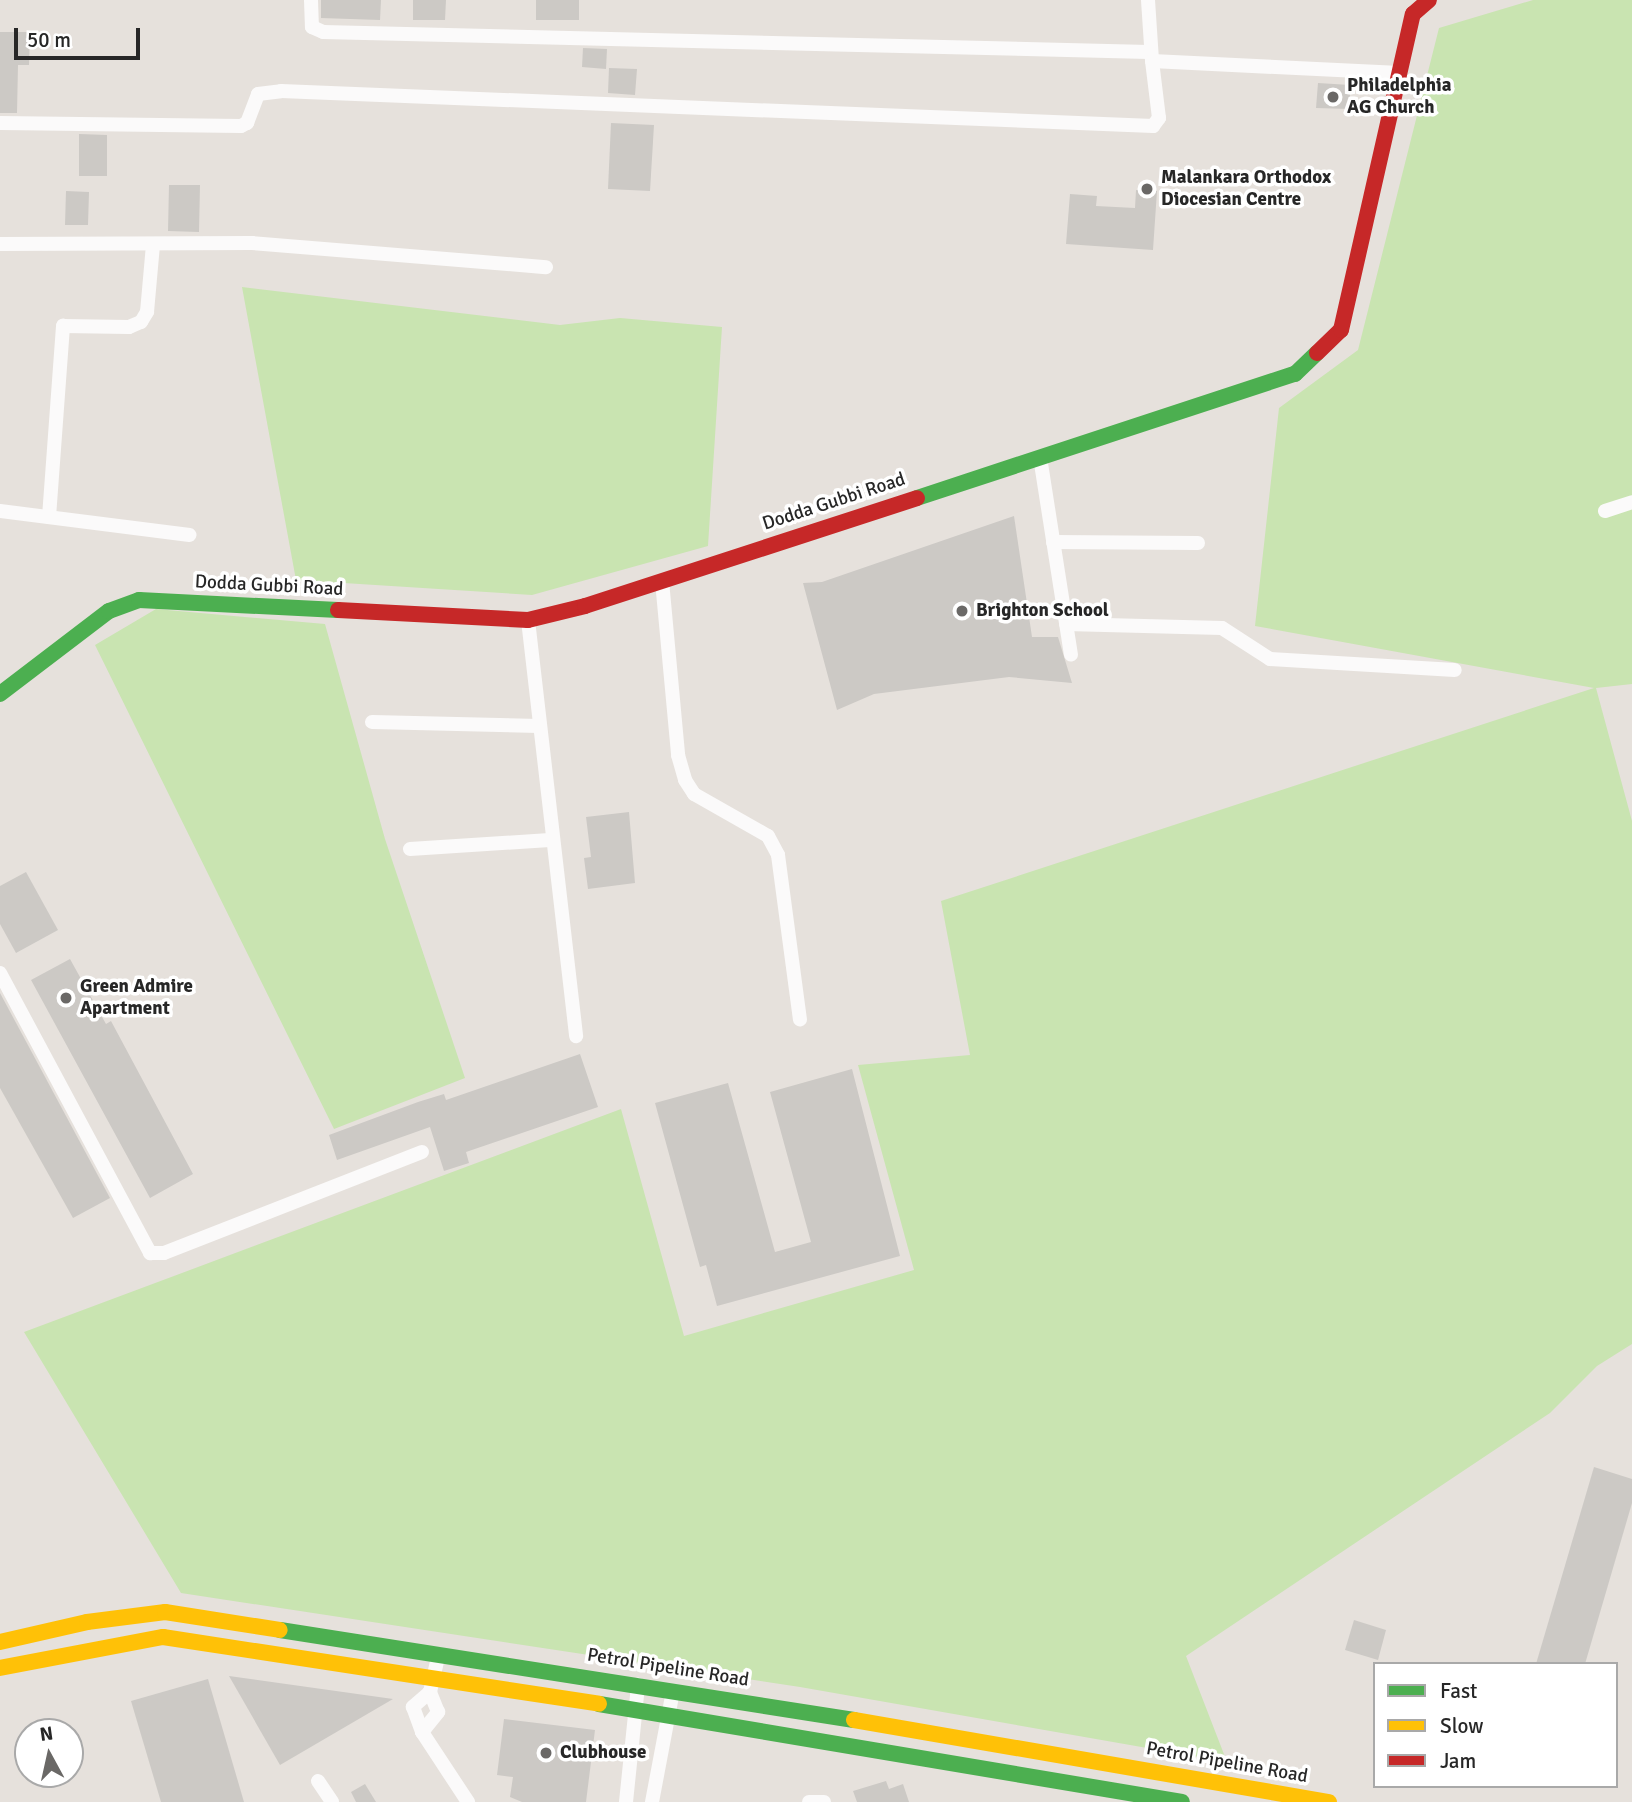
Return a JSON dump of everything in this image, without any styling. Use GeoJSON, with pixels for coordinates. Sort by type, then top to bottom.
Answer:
{"type":"FeatureCollection","features":[{"type":"Feature","properties":{"kind":"main road","name":"Dodda Gubbi Road"},"geometry":{"type":"LineString","coordinates":[[0,694],[109,611],[139,600],[528,620],[662,581],[1295,374],[1341,330],[1413,14],[1429,0]]}},
{"type":"Feature","properties":{"kind":"main road","name":"Petrol Pipeline Road"},"geometry":{"type":"LineString","coordinates":[[0,1642],[87,1622],[165,1612],[638,1685],[1329,1802]]}},
{"type":"Feature","properties":{"kind":"main road"},"geometry":{"type":"LineString","coordinates":[[0,1668],[92,1647],[163,1637],[431,1685],[672,1716],[1181,1802]]}},
{"type":"Feature","properties":{"kind":"main road"},"geometry":{"type":"LineString","coordinates":[[1131,1793],[1137,1769]]}},
{"type":"Feature","properties":{"kind":"street"},"geometry":{"type":"LineString","coordinates":[[311,0],[312,27],[323,32],[1151,57],[1400,73]]}},
{"type":"Feature","properties":{"kind":"street"},"geometry":{"type":"LineString","coordinates":[[0,123],[241,127],[250,117],[258,94],[281,91],[1153,126],[1159,118],[1151,57],[1148,0]]}},
{"type":"Feature","properties":{"kind":"street"},"geometry":{"type":"LineString","coordinates":[[0,244],[252,243],[546,267]]}},
{"type":"Feature","properties":{"kind":"street"},"geometry":{"type":"LineString","coordinates":[[49,517],[63,326],[129,327],[141,322],[147,312],[153,245]]}},
{"type":"Feature","properties":{"kind":"street"},"geometry":{"type":"LineString","coordinates":[[1040,457],[1071,655]]}},
{"type":"Feature","properties":{"kind":"street"},"geometry":{"type":"LineString","coordinates":[[1605,511],[1632,502]]}},
{"type":"Feature","properties":{"kind":"street"},"geometry":{"type":"LineString","coordinates":[[0,511],[189,535]]}},
{"type":"Feature","properties":{"kind":"street"},"geometry":{"type":"LineString","coordinates":[[1054,542],[1198,543]]}},
{"type":"Feature","properties":{"kind":"street"},"geometry":{"type":"LineString","coordinates":[[662,581],[678,755],[685,780],[694,794],[768,836],[778,855],[800,1020]]}},
{"type":"Feature","properties":{"kind":"street"},"geometry":{"type":"LineString","coordinates":[[528,620],[550,840],[576,1036]]}},
{"type":"Feature","properties":{"kind":"street"},"geometry":{"type":"LineString","coordinates":[[1066,624],[1222,628],[1270,659],[1455,670]]}},
{"type":"Feature","properties":{"kind":"street"},"geometry":{"type":"LineString","coordinates":[[372,722],[539,726]]}},
{"type":"Feature","properties":{"kind":"street"},"geometry":{"type":"LineString","coordinates":[[410,849],[550,840]]}},
{"type":"Feature","properties":{"kind":"street"},"geometry":{"type":"LineString","coordinates":[[0,974],[150,1252],[164,1253],[422,1152]]}},
{"type":"Feature","properties":{"kind":"street"},"geometry":{"type":"LineString","coordinates":[[439,1654],[431,1685],[413,1707],[422,1732],[468,1802]]}},
{"type":"Feature","properties":{"kind":"street"},"geometry":{"type":"LineString","coordinates":[[422,1732],[438,1712],[431,1685]]}},
{"type":"Feature","properties":{"kind":"street"},"geometry":{"type":"LineString","coordinates":[[626,1802],[638,1685]]}},
{"type":"Feature","properties":{"kind":"street"},"geometry":{"type":"LineString","coordinates":[[652,1802],[672,1716],[673,1691]]}},
{"type":"Feature","properties":{"kind":"street"},"geometry":{"type":"LineString","coordinates":[[318,1781],[332,1802]]}},
{"type":"Feature","properties":{"kind":"street"},"geometry":{"type":"LineString","coordinates":[[809,1802],[824,1802]]}},
{"type":"Feature","properties":{"kind":"green space"},"geometry":{"type":"Polygon","coordinates":[[[1533,0],[1632,0],[1632,684],[1596,688],[1632,821],[1632,1344],[1597,1366],[1550,1413],[1186,1656],[1227,1762],[800,1687],[181,1593],[24,1332],[621,1109],[684,1336],[914,1270],[858,1065],[970,1055],[941,901],[1594,688],[1255,626],[1279,408],[1358,350],[1439,28],[1533,0]]]}},
{"type":"Feature","properties":{"kind":"green space"},"geometry":{"type":"Polygon","coordinates":[[[242,287],[560,325],[620,318],[722,327],[708,546],[532,595],[296,580],[242,287]]]}},
{"type":"Feature","properties":{"kind":"green space"},"geometry":{"type":"Polygon","coordinates":[[[156,609],[325,624],[385,839],[465,1078],[334,1129],[95,645],[156,609]]]}},
{"type":"Feature","properties":{"kind":"building"},"geometry":{"type":"Polygon","coordinates":[[[321,0],[381,0],[380,20],[321,18],[321,0]]]}},
{"type":"Feature","properties":{"kind":"building"},"geometry":{"type":"Polygon","coordinates":[[[413,0],[446,0],[445,20],[413,20],[413,0]]]}},
{"type":"Feature","properties":{"kind":"building"},"geometry":{"type":"Polygon","coordinates":[[[536,0],[579,0],[579,20],[536,20],[536,0]]]}},
{"type":"Feature","properties":{"kind":"building"},"geometry":{"type":"Polygon","coordinates":[[[0,32],[30,32],[29,65],[18,65],[17,113],[0,113],[0,32]]]}},
{"type":"Feature","properties":{"kind":"building"},"geometry":{"type":"Polygon","coordinates":[[[583,48],[607,49],[606,69],[582,67],[583,48]]]}},
{"type":"Feature","properties":{"kind":"building"},"geometry":{"type":"Polygon","coordinates":[[[609,68],[637,69],[635,95],[608,93],[609,68]]]}},
{"type":"Feature","properties":{"kind":"building"},"geometry":{"type":"Polygon","coordinates":[[[1318,83],[1350,85],[1350,109],[1316,108],[1318,83]]]}},
{"type":"Feature","properties":{"kind":"building"},"geometry":{"type":"Polygon","coordinates":[[[611,123],[654,125],[650,191],[608,189],[611,123]]]}},
{"type":"Feature","properties":{"kind":"building"},"geometry":{"type":"Polygon","coordinates":[[[79,134],[107,135],[107,176],[79,176],[79,134]]]}},
{"type":"Feature","properties":{"kind":"building"},"geometry":{"type":"Polygon","coordinates":[[[169,185],[200,185],[199,232],[168,231],[169,185]]]}},
{"type":"Feature","properties":{"kind":"building"},"geometry":{"type":"Polygon","coordinates":[[[1136,190],[1157,191],[1153,250],[1066,244],[1070,194],[1097,196],[1096,206],[1135,208],[1136,190]]]}},
{"type":"Feature","properties":{"kind":"building"},"geometry":{"type":"Polygon","coordinates":[[[66,191],[89,192],[88,225],[65,225],[66,191]]]}},
{"type":"Feature","properties":{"kind":"building","name":"Brighton School"},"geometry":{"type":"Polygon","coordinates":[[[1014,516],[1032,637],[1058,637],[1072,683],[1009,677],[874,694],[837,710],[803,583],[822,582],[1014,516]]]}},
{"type":"Feature","properties":{"kind":"building"},"geometry":{"type":"Polygon","coordinates":[[[629,812],[635,883],[588,889],[584,858],[591,857],[586,817],[629,812]]]}},
{"type":"Feature","properties":{"kind":"building"},"geometry":{"type":"Polygon","coordinates":[[[26,872],[58,930],[16,953],[0,924],[0,886],[26,872]]]}},
{"type":"Feature","properties":{"kind":"building"},"geometry":{"type":"Polygon","coordinates":[[[70,959],[106,1024],[111,1021],[193,1174],[150,1198],[31,980],[70,959]]]}},
{"type":"Feature","properties":{"kind":"building"},"geometry":{"type":"Polygon","coordinates":[[[0,993],[110,1198],[73,1218],[0,1088],[0,993]]]}},
{"type":"Feature","properties":{"kind":"building"},"geometry":{"type":"Polygon","coordinates":[[[580,1054],[598,1107],[466,1152],[469,1163],[444,1171],[430,1127],[337,1160],[329,1135],[418,1102],[444,1094],[446,1100],[580,1054]]]}},
{"type":"Feature","properties":{"kind":"building"},"geometry":{"type":"Polygon","coordinates":[[[852,1069],[900,1256],[717,1306],[706,1265],[700,1267],[655,1103],[728,1083],[775,1252],[811,1242],[770,1092],[852,1069]]]}},
{"type":"Feature","properties":{"kind":"building"},"geometry":{"type":"Polygon","coordinates":[[[1594,1467],[1632,1479],[1632,1503],[1586,1662],[1537,1662],[1594,1467]]]}},
{"type":"Feature","properties":{"kind":"building"},"geometry":{"type":"Polygon","coordinates":[[[1354,1620],[1386,1630],[1378,1660],[1345,1650],[1354,1620]]]}},
{"type":"Feature","properties":{"kind":"building"},"geometry":{"type":"Polygon","coordinates":[[[229,1676],[393,1699],[280,1765],[229,1676]]]}},
{"type":"Feature","properties":{"kind":"building"},"geometry":{"type":"Polygon","coordinates":[[[208,1679],[244,1802],[161,1802],[131,1701],[208,1679]]]}},
{"type":"Feature","properties":{"kind":"building","name":"Clubhouse"},"geometry":{"type":"Polygon","coordinates":[[[504,1719],[595,1730],[586,1802],[522,1802],[510,1797],[513,1777],[497,1775],[504,1719]]]}},
{"type":"Feature","properties":{"kind":"building"},"geometry":{"type":"Polygon","coordinates":[[[886,1781],[889,1789],[903,1784],[909,1802],[857,1802],[853,1791],[886,1781]]]}},
{"type":"Feature","properties":{"kind":"building"},"geometry":{"type":"Polygon","coordinates":[[[365,1784],[376,1802],[356,1802],[351,1792],[365,1784]]]}},
{"type":"Feature","properties":{"kind":"traffic: fast"},"geometry":{"type":"LineString","coordinates":[[917,498],[1295,374],[1317,353]]}},
{"type":"Feature","properties":{"kind":"traffic: fast"},"geometry":{"type":"LineString","coordinates":[[0,694],[109,611],[139,600],[338,610]]}},
{"type":"Feature","properties":{"kind":"traffic: fast"},"geometry":{"type":"LineString","coordinates":[[280,1630],[854,1720]]}},
{"type":"Feature","properties":{"kind":"traffic: fast"},"geometry":{"type":"LineString","coordinates":[[599,1704],[1182,1802]]}},
{"type":"Feature","properties":{"kind":"traffic: slow"},"geometry":{"type":"LineString","coordinates":[[0,1642],[87,1622],[165,1612],[280,1630]]}},
{"type":"Feature","properties":{"kind":"traffic: slow"},"geometry":{"type":"LineString","coordinates":[[0,1668],[163,1637],[599,1704]]}},
{"type":"Feature","properties":{"kind":"traffic: slow"},"geometry":{"type":"LineString","coordinates":[[854,1720],[1329,1802]]}},
{"type":"Feature","properties":{"kind":"traffic: jam"},"geometry":{"type":"LineString","coordinates":[[1317,353],[1341,330],[1413,14],[1429,0]]}},
{"type":"Feature","properties":{"kind":"traffic: jam"},"geometry":{"type":"LineString","coordinates":[[338,610],[528,620],[585,606],[917,498]]}},
{"type":"Feature","properties":{"kind":"place","name":"Philadelphia AG Church"},"geometry":{"type":"Point","coordinates":[1333,97]}},
{"type":"Feature","properties":{"kind":"place","name":"Malankara Orthodox Diocesian Centre"},"geometry":{"type":"Point","coordinates":[1147,189]}},
{"type":"Feature","properties":{"kind":"place","name":"Brighton School"},"geometry":{"type":"Point","coordinates":[962,611]}},
{"type":"Feature","properties":{"kind":"place","name":"Green Admire Apartment"},"geometry":{"type":"Point","coordinates":[66,998]}},
{"type":"Feature","properties":{"kind":"place","name":"Clubhouse"},"geometry":{"type":"Point","coordinates":[546,1753]}}]}
